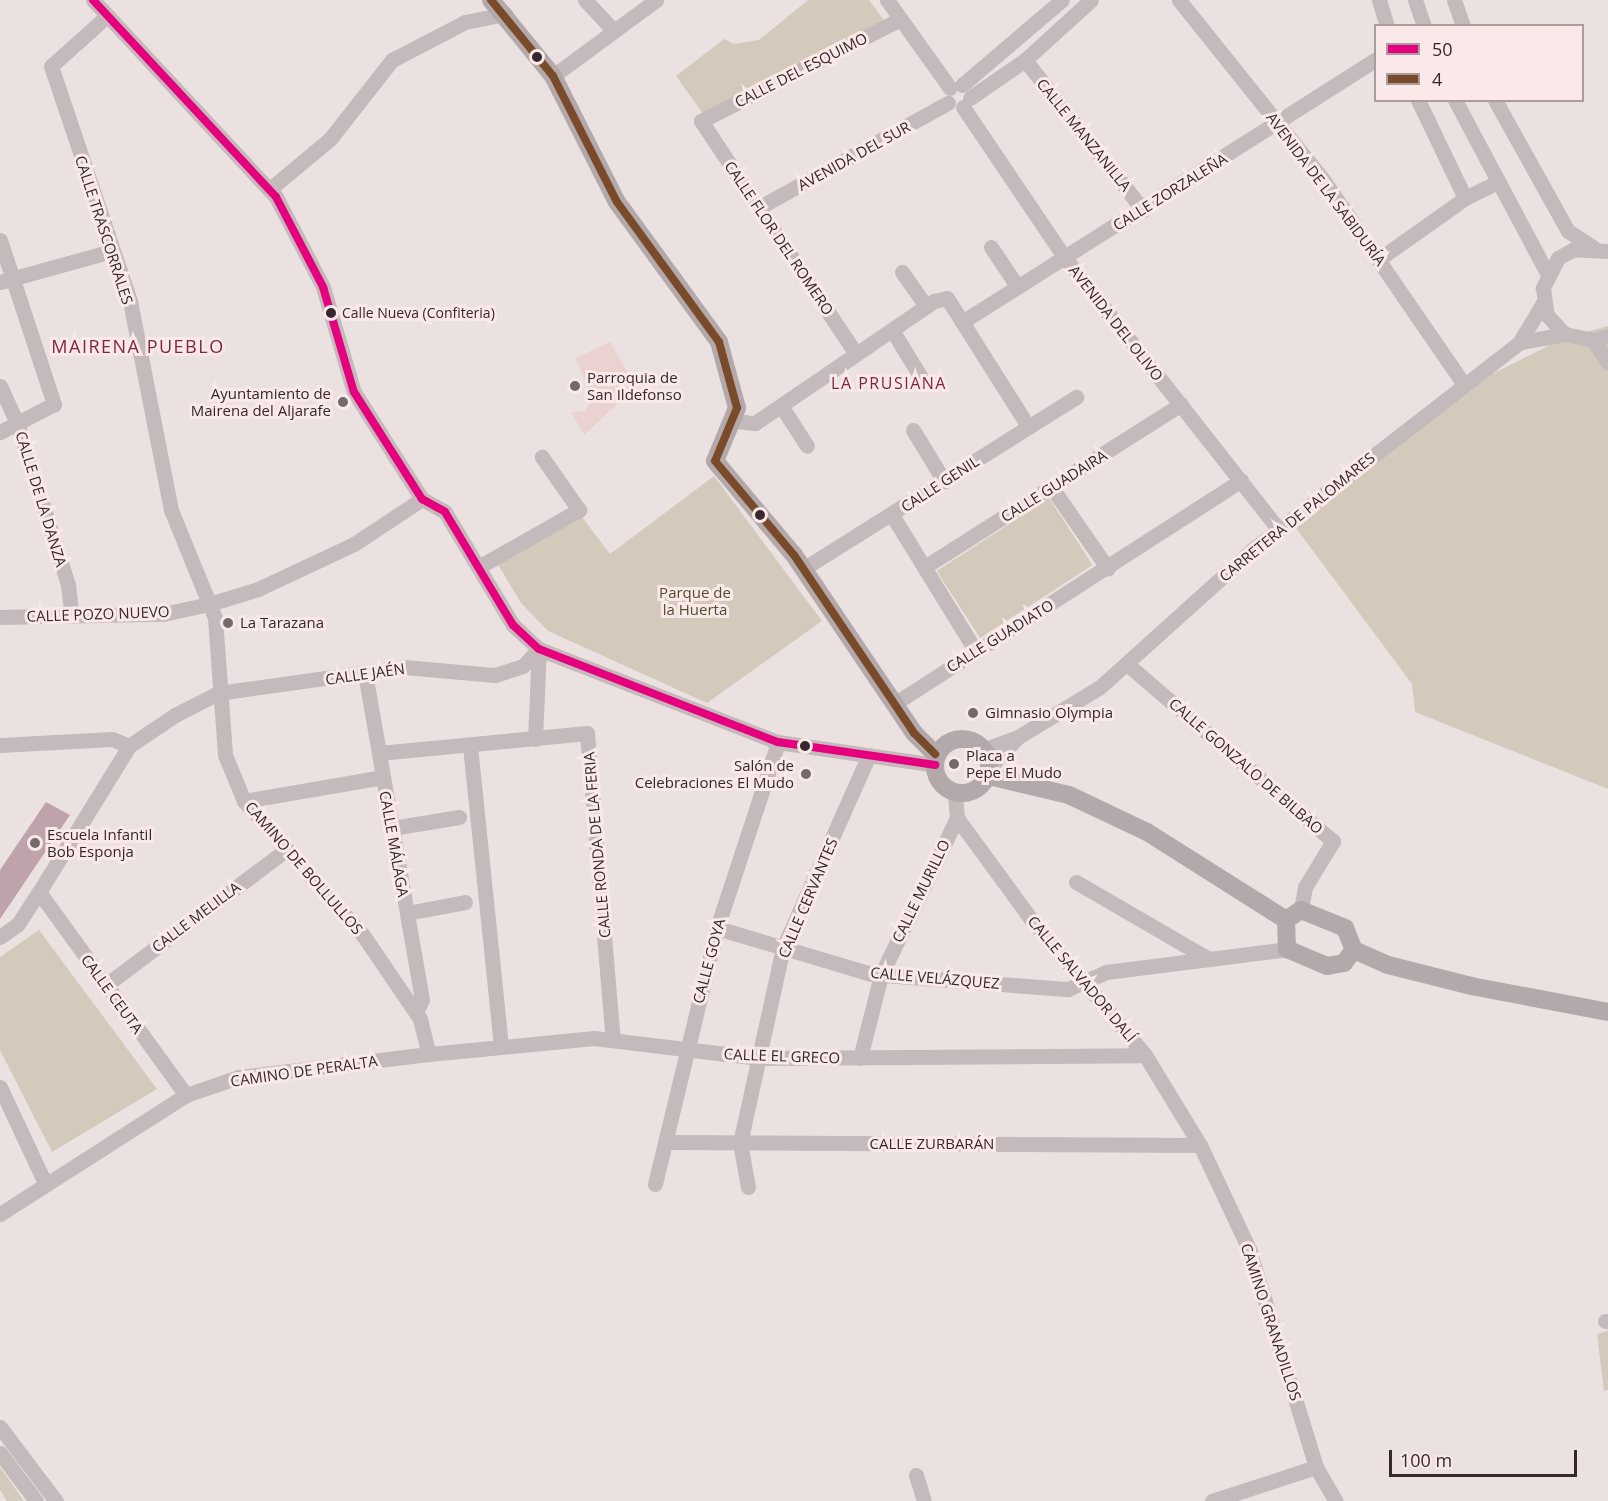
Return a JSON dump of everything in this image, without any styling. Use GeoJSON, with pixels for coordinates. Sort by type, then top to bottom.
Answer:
{"type":"FeatureCollection","features":[{"type":"Feature","properties":{"kind":"main road"},"geometry":{"type":"LineString","coordinates":[[491,0],[505,14],[553,76],[617,202],[719,342],[734,383],[735,421],[715,461],[803,569],[894,704],[935,759],[939,780],[955,793],[970,793],[988,764]]}},
{"type":"Feature","properties":{"kind":"main road"},"geometry":{"type":"LineString","coordinates":[[935,759],[947,743],[968,738],[988,764],[1069,795],[1147,832],[1289,929],[1327,966],[1344,963],[1354,951]]}},
{"type":"Feature","properties":{"kind":"main road"},"geometry":{"type":"LineString","coordinates":[[1289,929],[1346,928],[1354,951]]}},
{"type":"Feature","properties":{"kind":"main road"},"geometry":{"type":"LineString","coordinates":[[1354,951],[1471,986],[1608,1012]]}},
{"type":"Feature","properties":{"kind":"street"},"geometry":{"type":"LineString","coordinates":[[93,0],[270,189],[323,287],[354,392],[422,499],[445,512],[482,566],[513,625],[539,649],[778,742],[869,755],[935,759]]}},
{"type":"Feature","properties":{"kind":"street"},"geometry":{"type":"LineString","coordinates":[[585,0],[614,31]]}},
{"type":"Feature","properties":{"kind":"street"},"geometry":{"type":"LineString","coordinates":[[553,76],[656,0]]}},
{"type":"Feature","properties":{"kind":"street","name":"AVENIDA DEL OLIVO"},"geometry":{"type":"LineString","coordinates":[[887,0],[959,96],[1065,258],[1279,530]]}},
{"type":"Feature","properties":{"kind":"street","name":"AVENIDA DEL SUR"},"geometry":{"type":"LineString","coordinates":[[959,96],[1062,0]]}},
{"type":"Feature","properties":{"kind":"street","name":"AVENIDA DEL SUR"},"geometry":{"type":"LineString","coordinates":[[760,207],[1025,60],[1091,0]]}},
{"type":"Feature","properties":{"kind":"street","name":"AVENIDA DE LA SABIDURÍA"},"geometry":{"type":"LineString","coordinates":[[1179,0],[1279,123],[1379,259],[1464,385]]}},
{"type":"Feature","properties":{"kind":"street"},"geometry":{"type":"LineString","coordinates":[[1379,0],[1386,24]]}},
{"type":"Feature","properties":{"kind":"street"},"geometry":{"type":"LineString","coordinates":[[1415,0],[1423,24]]}},
{"type":"Feature","properties":{"kind":"street"},"geometry":{"type":"LineString","coordinates":[[1454,0],[1462,24]]}},
{"type":"Feature","properties":{"kind":"street"},"geometry":{"type":"LineString","coordinates":[[270,189],[330,139],[392,60],[465,22],[505,14]]}},
{"type":"Feature","properties":{"kind":"street","name":"CALLE TRASCORRALES"},"geometry":{"type":"LineString","coordinates":[[107,16],[51,66],[130,301],[171,510],[209,604]]}},
{"type":"Feature","properties":{"kind":"street","name":"CALLE DEL ESQUIMO"},"geometry":{"type":"LineString","coordinates":[[701,121],[900,19]]}},
{"type":"Feature","properties":{"kind":"street","name":"CALLE MANZANILLA"},"geometry":{"type":"LineString","coordinates":[[1025,60],[1143,210]]}},
{"type":"Feature","properties":{"kind":"street","name":"CALLE ZORZALEÑA"},"geometry":{"type":"LineString","coordinates":[[962,322],[1143,210],[1374,60]]}},
{"type":"Feature","properties":{"kind":"street"},"geometry":{"type":"LineString","coordinates":[[1419,102],[1464,198]]}},
{"type":"Feature","properties":{"kind":"street"},"geometry":{"type":"LineString","coordinates":[[1456,102],[1496,183],[1547,273],[1543,303],[1565,334],[1600,338],[1608,363]]}},
{"type":"Feature","properties":{"kind":"street"},"geometry":{"type":"LineString","coordinates":[[1496,102],[1568,231],[1601,249]]}},
{"type":"Feature","properties":{"kind":"street","name":"CALLE FLOR DEL ROMERO"},"geometry":{"type":"LineString","coordinates":[[701,121],[856,354]]}},
{"type":"Feature","properties":{"kind":"street"},"geometry":{"type":"LineString","coordinates":[[1379,259],[1464,198],[1496,183]]}},
{"type":"Feature","properties":{"kind":"street"},"geometry":{"type":"LineString","coordinates":[[0,240],[16,280],[54,404],[0,432]]}},
{"type":"Feature","properties":{"kind":"street"},"geometry":{"type":"LineString","coordinates":[[991,247],[1017,286]]}},
{"type":"Feature","properties":{"kind":"street"},"geometry":{"type":"LineString","coordinates":[[1547,273],[1575,249],[1601,249]]}},
{"type":"Feature","properties":{"kind":"street"},"geometry":{"type":"LineString","coordinates":[[0,282],[16,280],[112,250]]}},
{"type":"Feature","properties":{"kind":"street"},"geometry":{"type":"LineString","coordinates":[[902,272],[926,306]]}},
{"type":"Feature","properties":{"kind":"street"},"geometry":{"type":"LineString","coordinates":[[735,421],[755,423],[782,407],[926,306],[947,298],[1028,426]]}},
{"type":"Feature","properties":{"kind":"street","name":"CARRETERA DE PALOMARES"},"geometry":{"type":"LineString","coordinates":[[988,764],[1018,737],[1128,664],[1279,530],[1521,342],[1543,303]]}},
{"type":"Feature","properties":{"kind":"street"},"geometry":{"type":"LineString","coordinates":[[892,330],[922,378]]}},
{"type":"Feature","properties":{"kind":"street","name":"CARRETERA DE PALOMARES"},"geometry":{"type":"LineString","coordinates":[[1521,342],[1565,334]]}},
{"type":"Feature","properties":{"kind":"street","name":"CALLE DE LA DANZA"},"geometry":{"type":"LineString","coordinates":[[0,386],[17,423],[68,585],[72,616]]}},
{"type":"Feature","properties":{"kind":"street","name":"CALLE GENIL"},"geometry":{"type":"LineString","coordinates":[[803,569],[1076,397]]}},
{"type":"Feature","properties":{"kind":"street","name":"CALLE GUADAIRA"},"geometry":{"type":"LineString","coordinates":[[926,566],[1181,404]]}},
{"type":"Feature","properties":{"kind":"street"},"geometry":{"type":"LineString","coordinates":[[782,407],[807,446]]}},
{"type":"Feature","properties":{"kind":"street"},"geometry":{"type":"LineString","coordinates":[[913,430],[944,481]]}},
{"type":"Feature","properties":{"kind":"street"},"geometry":{"type":"LineString","coordinates":[[482,566],[579,510],[542,457]]}},
{"type":"Feature","properties":{"kind":"street","name":"CALLE GUADIATO"},"geometry":{"type":"LineString","coordinates":[[894,704],[975,650],[1108,569],[1241,480]]}},
{"type":"Feature","properties":{"kind":"street"},"geometry":{"type":"LineString","coordinates":[[1052,488],[1108,569]]}},
{"type":"Feature","properties":{"kind":"street","name":"CALLE POZO NUEVO"},"geometry":{"type":"LineString","coordinates":[[0,617],[163,615],[209,604],[258,590],[354,544],[422,499]]}},
{"type":"Feature","properties":{"kind":"street"},"geometry":{"type":"LineString","coordinates":[[892,515],[926,566],[975,650]]}},
{"type":"Feature","properties":{"kind":"street","name":"CAMINO DE BOLLULLOS"},"geometry":{"type":"LineString","coordinates":[[209,604],[215,618],[218,693],[225,755],[244,801],[363,935],[416,1013]]}},
{"type":"Feature","properties":{"kind":"street"},"geometry":{"type":"LineString","coordinates":[[535,739],[539,649]]}},
{"type":"Feature","properties":{"kind":"street","name":"CALLE JAÉN"},"geometry":{"type":"LineString","coordinates":[[218,693],[404,667],[495,675],[523,666],[539,649]]}},
{"type":"Feature","properties":{"kind":"street","name":"CALLE GONZALO DE BILBAO"},"geometry":{"type":"LineString","coordinates":[[1128,664],[1333,841],[1305,887],[1289,929]]}},
{"type":"Feature","properties":{"kind":"street","name":"CALLE MÁLAGA"},"geometry":{"type":"LineString","coordinates":[[365,674],[422,999],[416,1013]]}},
{"type":"Feature","properties":{"kind":"street"},"geometry":{"type":"LineString","coordinates":[[0,936],[18,924],[129,746],[218,693]]}},
{"type":"Feature","properties":{"kind":"street","name":"CALLE RONDA DE LA FERIA"},"geometry":{"type":"LineString","coordinates":[[379,753],[587,733],[613,1040]]}},
{"type":"Feature","properties":{"kind":"street"},"geometry":{"type":"LineString","coordinates":[[0,745],[112,739],[129,746]]}},
{"type":"Feature","properties":{"kind":"street","name":"CALLE GOYA"},"geometry":{"type":"LineString","coordinates":[[655,1184],[717,928],[778,742]]}},
{"type":"Feature","properties":{"kind":"street"},"geometry":{"type":"LineString","coordinates":[[470,746],[501,1044]]}},
{"type":"Feature","properties":{"kind":"street","name":"CALLE CERVANTES"},"geometry":{"type":"LineString","coordinates":[[747,1187],[740,1143],[783,948],[869,755]]}},
{"type":"Feature","properties":{"kind":"street"},"geometry":{"type":"LineString","coordinates":[[244,801],[383,777]]}},
{"type":"Feature","properties":{"kind":"street"},"geometry":{"type":"LineString","coordinates":[[955,793],[957,818]]}},
{"type":"Feature","properties":{"kind":"street"},"geometry":{"type":"LineString","coordinates":[[392,828],[459,817]]}},
{"type":"Feature","properties":{"kind":"street","name":"CALLE MURILLO"},"geometry":{"type":"LineString","coordinates":[[860,1058],[881,975],[957,818]]}},
{"type":"Feature","properties":{"kind":"street","name":"CALLE SALVADOR DALÍ"},"geometry":{"type":"LineString","coordinates":[[957,818],[1145,1055],[1200,1145]]}},
{"type":"Feature","properties":{"kind":"street","name":"CALLE MELILLA"},"geometry":{"type":"LineString","coordinates":[[106,986],[287,849]]}},
{"type":"Feature","properties":{"kind":"street"},"geometry":{"type":"LineString","coordinates":[[1076,882],[1209,959]]}},
{"type":"Feature","properties":{"kind":"street","name":"CALLE CEUTA"},"geometry":{"type":"LineString","coordinates":[[39,892],[186,1095]]}},
{"type":"Feature","properties":{"kind":"street"},"geometry":{"type":"LineString","coordinates":[[407,913],[465,902]]}},
{"type":"Feature","properties":{"kind":"street","name":"CALLE VELÁZQUEZ"},"geometry":{"type":"LineString","coordinates":[[717,928],[881,975],[1068,989],[1106,972],[1267,952],[1289,929]]}},
{"type":"Feature","properties":{"kind":"street"},"geometry":{"type":"LineString","coordinates":[[416,1013],[429,1054]]}},
{"type":"Feature","properties":{"kind":"street","name":"CALLE EL GRECO"},"geometry":{"type":"LineString","coordinates":[[429,1054],[501,1044],[613,1040],[687,1051],[759,1058],[1145,1055]]}},
{"type":"Feature","properties":{"kind":"street","name":"CAMINO DE PERALTA"},"geometry":{"type":"LineString","coordinates":[[0,1214],[44,1181],[186,1095],[239,1077],[429,1054]]}},
{"type":"Feature","properties":{"kind":"street"},"geometry":{"type":"LineString","coordinates":[[0,1087],[44,1181]]}},
{"type":"Feature","properties":{"kind":"street","name":"CALLE ZURBARÁN"},"geometry":{"type":"LineString","coordinates":[[665,1142],[1200,1145]]}},
{"type":"Feature","properties":{"kind":"street","name":"CAMINO GRANADILLOS"},"geometry":{"type":"LineString","coordinates":[[1200,1145],[1249,1249],[1316,1467],[1336,1501]]}},
{"type":"Feature","properties":{"kind":"street"},"geometry":{"type":"LineString","coordinates":[[0,1427],[56,1501]]}},
{"type":"Feature","properties":{"kind":"street"},"geometry":{"type":"LineString","coordinates":[[0,1453],[36,1501]]}},
{"type":"Feature","properties":{"kind":"street"},"geometry":{"type":"LineString","coordinates":[[1212,1501],[1241,1496],[1316,1467]]}},
{"type":"Feature","properties":{"kind":"street"},"geometry":{"type":"LineString","coordinates":[[916,1475],[924,1501]]}},
{"type":"Feature","properties":{"kind":"green space"},"geometry":{"type":"Polygon","coordinates":[[[808,0],[869,0],[884,20],[704,115],[676,76],[724,39],[734,44],[759,40],[808,0]]]}},
{"type":"Feature","properties":{"kind":"green space"},"geometry":{"type":"Polygon","coordinates":[[[1608,326],[1608,789],[1415,712],[1412,684],[1290,520],[1452,394],[1564,338],[1608,326]]]}},
{"type":"Feature","properties":{"kind":"green space","name":"Parque de la Huerta"},"geometry":{"type":"Polygon","coordinates":[[[714,476],[822,621],[707,703],[548,631],[521,603],[497,563],[582,517],[610,554],[714,476]]]}},
{"type":"Feature","properties":{"kind":"green space"},"geometry":{"type":"Polygon","coordinates":[[[1049,498],[1093,565],[980,638],[937,571],[1049,498]]]}},
{"type":"Feature","properties":{"kind":"green space"},"geometry":{"type":"Polygon","coordinates":[[[39,930],[157,1089],[52,1152],[0,1050],[0,957],[39,930]]]}},
{"type":"Feature","properties":{"kind":"green space"},"geometry":{"type":"Polygon","coordinates":[[[1608,1331],[1608,1390],[1604,1391],[1597,1334],[1608,1331]]]}},
{"type":"Feature","properties":{"kind":"green space"},"geometry":{"type":"Polygon","coordinates":[[[0,1467],[24,1501],[7,1501],[0,1490],[0,1467]]]}},
{"type":"Feature","properties":{"kind":"shaded area"},"geometry":{"type":"Polygon","coordinates":[[[610,342],[636,387],[584,435],[571,412],[584,411],[594,398],[575,358],[610,342]]]}},
{"type":"Feature","properties":{"kind":"building","name":"Escuela Infantil Bob Esponja"},"geometry":{"type":"Polygon","coordinates":[[[46,802],[70,815],[0,919],[0,870],[46,802]]]}},
{"type":"Feature","properties":{"kind":"transit line","name":"50"},"geometry":{"type":"LineString","coordinates":[[93,0],[276,197],[323,287],[354,392],[422,499],[445,512],[513,625],[539,649],[778,742],[935,765]]}},
{"type":"Feature","properties":{"kind":"transit line","name":"4"},"geometry":{"type":"LineString","coordinates":[[491,0],[553,76],[617,202],[719,342],[737,408],[715,461],[794,555],[914,733],[935,754]]}},
{"type":"Feature","properties":{"kind":"place","name":"Calle Nueva (Confiteria)"},"geometry":{"type":"Point","coordinates":[331,313]}},
{"type":"Feature","properties":{"kind":"place","name":"Parroquia de San Ildefonso"},"geometry":{"type":"Point","coordinates":[575,386]}},
{"type":"Feature","properties":{"kind":"place","name":"Ayuntamiento de Mairena del Aljarafe"},"geometry":{"type":"Point","coordinates":[343,402]}},
{"type":"Feature","properties":{"kind":"place","name":"La Tarazana"},"geometry":{"type":"Point","coordinates":[228,623]}},
{"type":"Feature","properties":{"kind":"place","name":"Gimnasio Olympia"},"geometry":{"type":"Point","coordinates":[973,713]}},
{"type":"Feature","properties":{"kind":"place","name":"Placa a Pepe El Mudo"},"geometry":{"type":"Point","coordinates":[954,764]}},
{"type":"Feature","properties":{"kind":"place","name":"Salón de Celebraciones El Mudo"},"geometry":{"type":"Point","coordinates":[806,774]}},
{"type":"Feature","properties":{"kind":"place","name":"Escuela Infantil Bob Esponja"},"geometry":{"type":"Point","coordinates":[35,843]}},
{"type":"Feature","properties":{"kind":"district","name":"MAIRENA PUEBLO"},"geometry":{"type":"Point","coordinates":[138,346]}},
{"type":"Feature","properties":{"kind":"district","name":"LA PRUSIANA"},"geometry":{"type":"Point","coordinates":[889,383]}}]}
